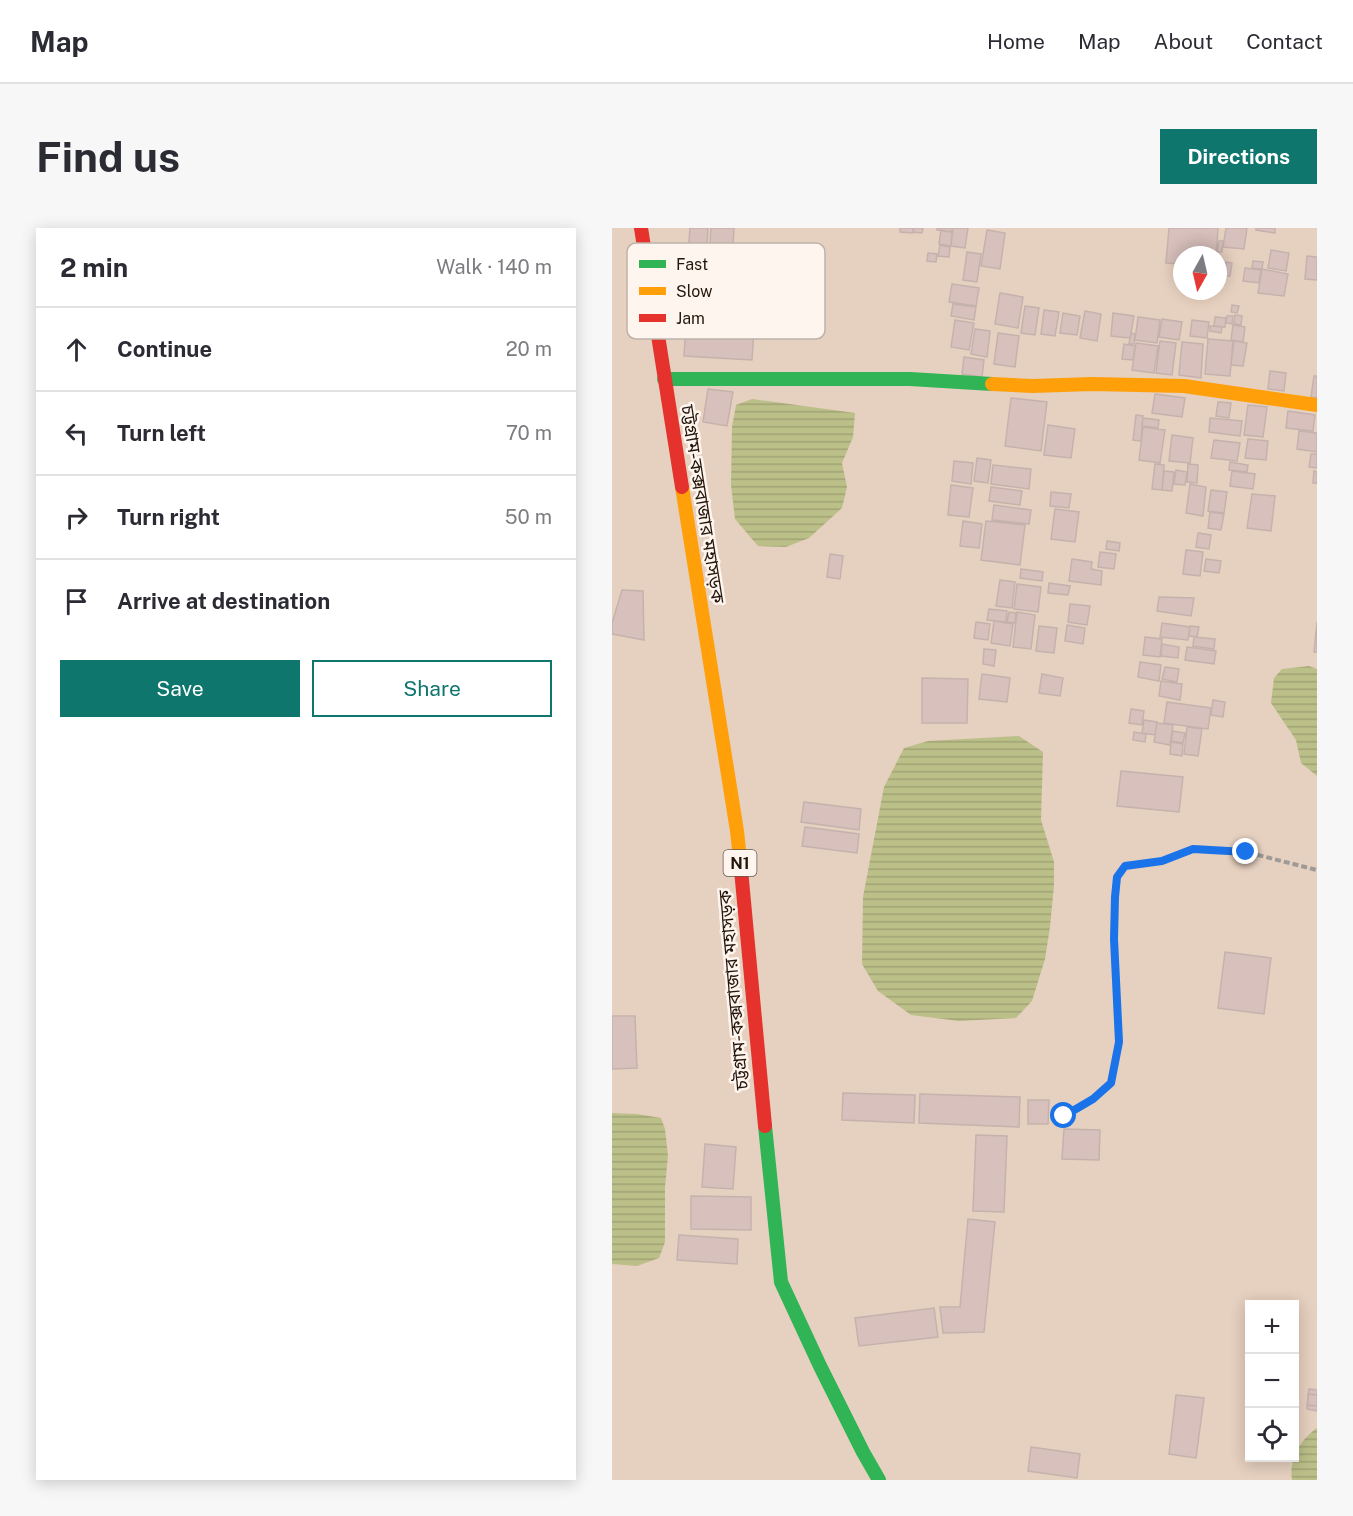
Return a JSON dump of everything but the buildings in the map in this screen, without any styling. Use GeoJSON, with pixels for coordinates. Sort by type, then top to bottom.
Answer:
{"type":"FeatureCollection","features":[{"type":"Feature","properties":{"kind":"main road","name":"চট্টগ্রাম-কক্সবাজার মহাসড়ক"},"geometry":{"type":"LineString","coordinates":[[641,228],[643,243]]}},
{"type":"Feature","properties":{"kind":"main road","name":"চট্টগ্রাম-কক্সবাজার মহাসড়ক"},"geometry":{"type":"LineString","coordinates":[[658,339],[737,831],[781,1282],[820,1366],[879,1480]]}},
{"type":"Feature","properties":{"kind":"main road"},"geometry":{"type":"LineString","coordinates":[[664,379],[910,379],[1033,386],[1092,384],[1184,386],[1317,405]]}},
{"type":"Feature","properties":{"kind":"path"},"geometry":{"type":"LineString","coordinates":[[1064,1116],[1093,1099],[1111,1083],[1119,1042],[1114,939],[1115,897],[1117,877],[1125,866],[1162,861],[1193,849],[1246,852],[1317,870]]}},
{"type":"Feature","properties":{"kind":"shaded area"},"geometry":{"type":"Polygon","coordinates":[[[752,399],[855,413],[853,437],[842,463],[847,487],[842,508],[809,538],[786,547],[758,546],[735,519],[731,485],[732,427],[736,405],[752,399]]]}},
{"type":"Feature","properties":{"kind":"shaded area"},"geometry":{"type":"Polygon","coordinates":[[[1309,666],[1317,669],[1317,776],[1301,763],[1296,740],[1271,703],[1274,678],[1282,669],[1309,666]]]}},
{"type":"Feature","properties":{"kind":"shaded area"},"geometry":{"type":"Polygon","coordinates":[[[1019,736],[1043,752],[1041,820],[1054,862],[1054,885],[1045,959],[1032,1001],[1016,1018],[959,1021],[911,1015],[878,991],[862,964],[863,897],[884,787],[904,748],[928,741],[1019,736]]]}},
{"type":"Feature","properties":{"kind":"shaded area"},"geometry":{"type":"Polygon","coordinates":[[[612,1113],[661,1118],[665,1129],[668,1156],[665,1187],[665,1242],[659,1258],[637,1266],[612,1264],[612,1113]]]}},
{"type":"Feature","properties":{"kind":"shaded area"},"geometry":{"type":"Polygon","coordinates":[[[1317,1428],[1317,1480],[1292,1480],[1293,1462],[1299,1462],[1299,1448],[1317,1428]]]}},
{"type":"Feature","properties":{"kind":"traffic: fast"},"geometry":{"type":"LineString","coordinates":[[664,379],[910,379],[992,384]]}},
{"type":"Feature","properties":{"kind":"traffic: fast"},"geometry":{"type":"LineString","coordinates":[[765,1126],[781,1282],[820,1366],[879,1480]]}},
{"type":"Feature","properties":{"kind":"traffic: slow"},"geometry":{"type":"LineString","coordinates":[[992,384],[1184,386],[1317,405]]}},
{"type":"Feature","properties":{"kind":"traffic: slow"},"geometry":{"type":"LineString","coordinates":[[682,487],[740,859]]}},
{"type":"Feature","properties":{"kind":"traffic: jam"},"geometry":{"type":"LineString","coordinates":[[641,228],[643,243]]}},
{"type":"Feature","properties":{"kind":"traffic: jam"},"geometry":{"type":"LineString","coordinates":[[659,339],[682,487]]}},
{"type":"Feature","properties":{"kind":"traffic: jam"},"geometry":{"type":"LineString","coordinates":[[740,859],[765,1126]]}},
{"type":"Feature","properties":{"kind":"route"},"geometry":{"type":"LineString","coordinates":[[1064,1116],[1093,1099],[1111,1083],[1119,1042],[1114,939],[1117,877],[1125,866],[1162,861],[1193,849],[1246,852]]}}]}
